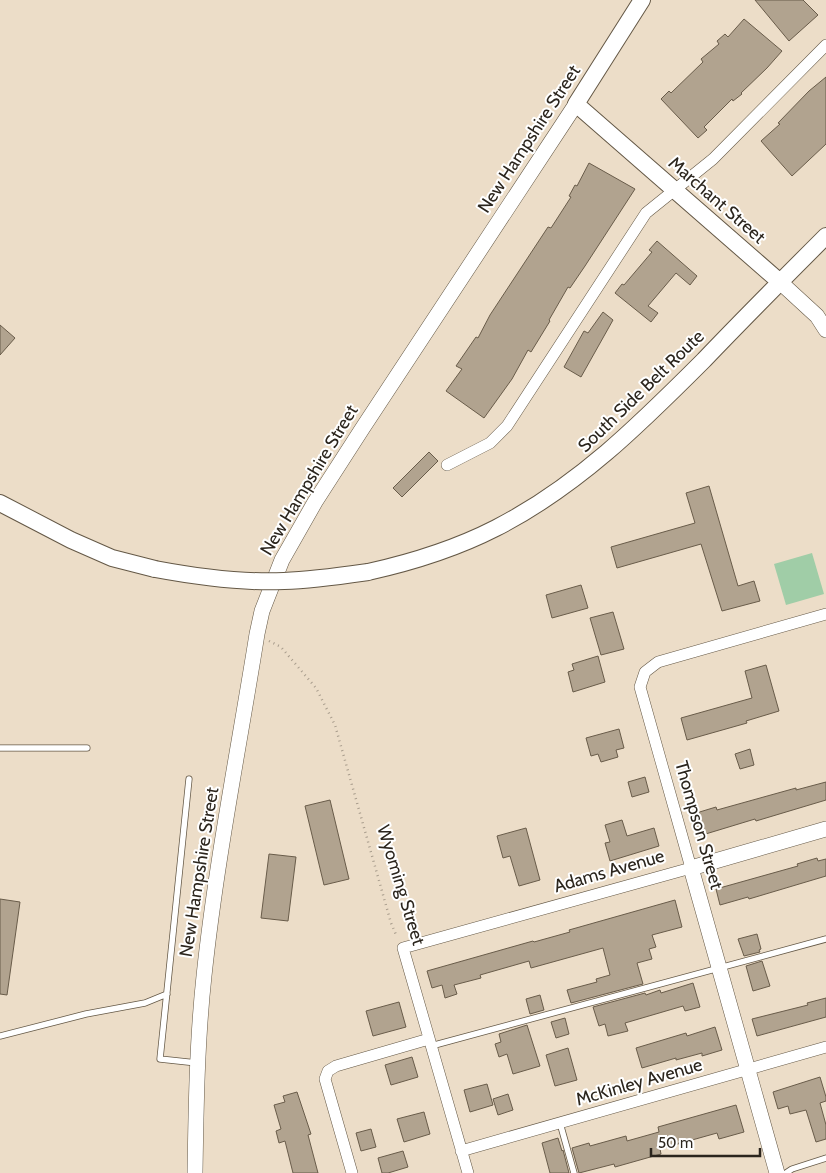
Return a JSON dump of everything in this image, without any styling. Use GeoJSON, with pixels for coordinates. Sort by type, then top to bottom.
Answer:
{"type":"FeatureCollection","features":[{"type":"Feature","properties":{"kind":"main road","name":"New Hampshire Street"},"geometry":{"type":"LineString","coordinates":[[576,104],[642,0]]}},
{"type":"Feature","properties":{"kind":"main road","name":"Marchant Street"},"geometry":{"type":"LineString","coordinates":[[576,104],[780,282]]}},
{"type":"Feature","properties":{"kind":"main road","name":"South Side Belt Route"},"geometry":{"type":"LineString","coordinates":[[0,503],[71,540],[112,558],[155,569],[215,578],[283,581],[326,578],[368,572],[409,563],[453,548],[497,528],[557,492],[606,454],[647,418],[826,236]]}},
{"type":"Feature","properties":{"kind":"street"},"geometry":{"type":"LineString","coordinates":[[446,465],[490,443],[507,426],[646,213],[713,159],[826,45]]}},
{"type":"Feature","properties":{"kind":"street","name":"New Hampshire Street"},"geometry":{"type":"LineString","coordinates":[[195,1173],[197,1063],[204,976],[212,910],[262,611],[282,560],[315,502],[576,104]]}},
{"type":"Feature","properties":{"kind":"street","name":"Marchant Street"},"geometry":{"type":"LineString","coordinates":[[780,282],[817,316],[826,330]]}},
{"type":"Feature","properties":{"kind":"street","name":"Thompson Street"},"geometry":{"type":"LineString","coordinates":[[777,1173],[640,687],[645,672],[658,662],[826,614]]}},
{"type":"Feature","properties":{"kind":"street","name":"Adams Avenue"},"geometry":{"type":"LineString","coordinates":[[403,948],[826,830]]}},
{"type":"Feature","properties":{"kind":"street","name":"Wyoming Street"},"geometry":{"type":"LineString","coordinates":[[403,948],[468,1173]]}},
{"type":"Feature","properties":{"kind":"street"},"geometry":{"type":"LineString","coordinates":[[352,1173],[325,1079],[328,1071],[336,1066],[430,1042]]}},
{"type":"Feature","properties":{"kind":"street","name":"McKinley Avenue"},"geometry":{"type":"LineString","coordinates":[[461,1151],[826,1047]]}},
{"type":"Feature","properties":{"kind":"lane"},"geometry":{"type":"LineString","coordinates":[[0,748],[87,748]]}},
{"type":"Feature","properties":{"kind":"lane"},"geometry":{"type":"LineString","coordinates":[[189,779],[160,1059],[197,1063]]}},
{"type":"Feature","properties":{"kind":"lane"},"geometry":{"type":"LineString","coordinates":[[430,1042],[826,939]]}},
{"type":"Feature","properties":{"kind":"lane"},"geometry":{"type":"LineString","coordinates":[[0,1036],[86,1014],[144,1003],[167,994]]}},
{"type":"Feature","properties":{"kind":"lane"},"geometry":{"type":"LineString","coordinates":[[560,1123],[574,1173]]}},
{"type":"Feature","properties":{"kind":"lane"},"geometry":{"type":"LineString","coordinates":[[786,1173],[792,1168],[826,1158]]}},
{"type":"Feature","properties":{"kind":"path","name":"Wyoming Street"},"geometry":{"type":"LineString","coordinates":[[257,634],[281,647],[316,688],[335,725],[391,923],[403,948]]}},
{"type":"Feature","properties":{"kind":"green space"},"geometry":{"type":"Polygon","coordinates":[[[812,553],[824,594],[786,605],[774,564],[812,553]]]}},
{"type":"Feature","properties":{"kind":"building"},"geometry":{"type":"Polygon","coordinates":[[[755,0],[803,0],[818,15],[789,41],[755,0]]]}},
{"type":"Feature","properties":{"kind":"building"},"geometry":{"type":"Polygon","coordinates":[[[744,19],[782,51],[742,94],[733,101],[732,99],[704,127],[707,130],[698,138],[661,99],[669,91],[671,93],[703,62],[701,59],[719,44],[717,41],[725,34],[728,37],[744,19]]]}},
{"type":"Feature","properties":{"kind":"building"},"geometry":{"type":"Polygon","coordinates":[[[826,77],[826,144],[792,176],[761,141],[780,124],[778,123],[809,91],[826,77]]]}},
{"type":"Feature","properties":{"kind":"building"},"geometry":{"type":"Polygon","coordinates":[[[589,163],[635,189],[570,288],[568,287],[531,352],[528,350],[512,379],[484,418],[446,391],[462,369],[456,366],[476,337],[478,338],[490,315],[548,227],[551,228],[571,197],[569,196],[575,185],[577,186],[589,163]]]}},
{"type":"Feature","properties":{"kind":"building"},"geometry":{"type":"Polygon","coordinates":[[[657,241],[697,276],[690,285],[676,273],[648,306],[658,313],[651,322],[615,293],[652,252],[649,250],[657,241]]]}},
{"type":"Feature","properties":{"kind":"building"},"geometry":{"type":"Polygon","coordinates":[[[603,312],[613,320],[581,377],[564,367],[584,331],[588,333],[603,312]]]}},
{"type":"Feature","properties":{"kind":"building"},"geometry":{"type":"Polygon","coordinates":[[[0,325],[15,338],[0,355],[0,325]]]}},
{"type":"Feature","properties":{"kind":"building"},"geometry":{"type":"Polygon","coordinates":[[[429,452],[438,461],[402,497],[393,488],[429,452]]]}},
{"type":"Feature","properties":{"kind":"building"},"geometry":{"type":"Polygon","coordinates":[[[709,486],[738,586],[754,581],[760,601],[722,611],[701,544],[617,568],[611,547],[695,523],[686,493],[709,486]]]}},
{"type":"Feature","properties":{"kind":"building"},"geometry":{"type":"Polygon","coordinates":[[[581,585],[588,608],[552,618],[546,595],[581,585]]]}},
{"type":"Feature","properties":{"kind":"building"},"geometry":{"type":"Polygon","coordinates":[[[613,612],[624,649],[601,655],[590,618],[613,612]]]}},
{"type":"Feature","properties":{"kind":"building"},"geometry":{"type":"Polygon","coordinates":[[[598,656],[605,682],[573,692],[568,672],[574,670],[572,664],[598,656]]]}},
{"type":"Feature","properties":{"kind":"building"},"geometry":{"type":"Polygon","coordinates":[[[766,665],[779,711],[746,721],[747,723],[687,740],[681,718],[752,698],[745,671],[766,665]]]}},
{"type":"Feature","properties":{"kind":"building"},"geometry":{"type":"Polygon","coordinates":[[[619,729],[624,748],[616,750],[618,757],[601,762],[598,754],[591,756],[586,738],[619,729]]]}},
{"type":"Feature","properties":{"kind":"building"},"geometry":{"type":"Polygon","coordinates":[[[750,749],[754,765],[740,769],[735,754],[750,749]]]}},
{"type":"Feature","properties":{"kind":"building"},"geometry":{"type":"Polygon","coordinates":[[[645,777],[649,792],[632,797],[628,782],[645,777]]]}},
{"type":"Feature","properties":{"kind":"building"},"geometry":{"type":"Polygon","coordinates":[[[826,782],[826,800],[699,836],[693,814],[716,807],[717,810],[796,788],[796,790],[826,782]]]}},
{"type":"Feature","properties":{"kind":"building"},"geometry":{"type":"Polygon","coordinates":[[[330,800],[349,879],[324,885],[305,806],[330,800]]]}},
{"type":"Feature","properties":{"kind":"building"},"geometry":{"type":"Polygon","coordinates":[[[622,820],[627,836],[654,828],[659,846],[610,861],[605,843],[610,842],[605,825],[622,820]]]}},
{"type":"Feature","properties":{"kind":"building"},"geometry":{"type":"Polygon","coordinates":[[[526,828],[540,880],[519,886],[510,856],[503,858],[497,836],[526,828]]]}},
{"type":"Feature","properties":{"kind":"building"},"geometry":{"type":"Polygon","coordinates":[[[269,854],[296,857],[288,921],[261,918],[269,854]]]}},
{"type":"Feature","properties":{"kind":"building"},"geometry":{"type":"Polygon","coordinates":[[[817,858],[818,861],[826,859],[826,876],[749,899],[748,897],[720,905],[716,889],[798,866],[797,864],[817,858]]]}},
{"type":"Feature","properties":{"kind":"building"},"geometry":{"type":"Polygon","coordinates":[[[0,899],[20,902],[7,995],[0,994],[0,899]]]}},
{"type":"Feature","properties":{"kind":"building"},"geometry":{"type":"Polygon","coordinates":[[[675,900],[682,927],[652,935],[656,947],[649,949],[652,959],[637,963],[643,984],[571,1003],[567,990],[597,982],[596,979],[610,975],[603,948],[531,968],[529,961],[480,975],[481,978],[454,985],[457,994],[445,998],[442,985],[432,988],[427,971],[570,932],[569,930],[675,900]]]}},
{"type":"Feature","properties":{"kind":"building"},"geometry":{"type":"Polygon","coordinates":[[[757,934],[760,952],[744,956],[738,939],[757,934]]]}},
{"type":"Feature","properties":{"kind":"building"},"geometry":{"type":"Polygon","coordinates":[[[762,961],[770,986],[753,991],[746,966],[762,961]]]}},
{"type":"Feature","properties":{"kind":"building"},"geometry":{"type":"Polygon","coordinates":[[[693,983],[700,1007],[685,1011],[683,1006],[625,1023],[628,1031],[608,1036],[605,1024],[599,1026],[593,1007],[645,993],[646,995],[660,990],[661,993],[693,983]]]}},
{"type":"Feature","properties":{"kind":"building"},"geometry":{"type":"Polygon","coordinates":[[[540,995],[544,1010],[530,1014],[526,999],[540,995]]]}},
{"type":"Feature","properties":{"kind":"building"},"geometry":{"type":"Polygon","coordinates":[[[826,998],[826,1017],[757,1036],[752,1019],[808,1005],[807,1003],[826,998]]]}},
{"type":"Feature","properties":{"kind":"building"},"geometry":{"type":"Polygon","coordinates":[[[399,1002],[406,1027],[373,1036],[366,1011],[399,1002]]]}},
{"type":"Feature","properties":{"kind":"building"},"geometry":{"type":"Polygon","coordinates":[[[565,1018],[569,1034],[556,1038],[551,1022],[565,1018]]]}},
{"type":"Feature","properties":{"kind":"building"},"geometry":{"type":"Polygon","coordinates":[[[527,1025],[540,1066],[513,1074],[507,1054],[499,1057],[495,1044],[501,1042],[499,1034],[527,1025]]]}},
{"type":"Feature","properties":{"kind":"building"},"geometry":{"type":"Polygon","coordinates":[[[715,1027],[722,1050],[702,1056],[702,1053],[676,1060],[676,1058],[642,1068],[636,1048],[686,1033],[687,1036],[715,1027]]]}},
{"type":"Feature","properties":{"kind":"building"},"geometry":{"type":"Polygon","coordinates":[[[568,1048],[577,1080],[555,1086],[546,1055],[568,1048]]]}},
{"type":"Feature","properties":{"kind":"building"},"geometry":{"type":"Polygon","coordinates":[[[412,1057],[418,1077],[391,1085],[385,1065],[412,1057]]]}},
{"type":"Feature","properties":{"kind":"building"},"geometry":{"type":"Polygon","coordinates":[[[820,1077],[826,1097],[826,1101],[820,1103],[826,1125],[826,1139],[816,1142],[806,1110],[790,1114],[788,1106],[778,1109],[773,1092],[820,1077]]]}},
{"type":"Feature","properties":{"kind":"building"},"geometry":{"type":"Polygon","coordinates":[[[487,1084],[493,1105],[470,1112],[464,1090],[487,1084]]]}},
{"type":"Feature","properties":{"kind":"building"},"geometry":{"type":"Polygon","coordinates":[[[297,1092],[311,1134],[308,1135],[318,1173],[293,1173],[285,1141],[279,1143],[276,1131],[281,1129],[274,1105],[285,1102],[283,1096],[297,1092]]]}},
{"type":"Feature","properties":{"kind":"building"},"geometry":{"type":"Polygon","coordinates":[[[508,1094],[513,1110],[498,1115],[493,1099],[508,1094]]]}},
{"type":"Feature","properties":{"kind":"building"},"geometry":{"type":"Polygon","coordinates":[[[736,1105],[744,1132],[719,1139],[717,1133],[660,1149],[661,1154],[615,1167],[614,1164],[579,1173],[572,1148],[589,1143],[590,1146],[626,1136],[627,1141],[659,1132],[658,1127],[736,1105]]]}},
{"type":"Feature","properties":{"kind":"building"},"geometry":{"type":"Polygon","coordinates":[[[424,1112],[430,1134],[404,1142],[397,1119],[424,1112]]]}},
{"type":"Feature","properties":{"kind":"building"},"geometry":{"type":"Polygon","coordinates":[[[371,1129],[376,1147],[361,1151],[356,1133],[371,1129]]]}},
{"type":"Feature","properties":{"kind":"building"},"geometry":{"type":"Polygon","coordinates":[[[558,1138],[569,1173],[550,1173],[542,1143],[558,1138]]]}},
{"type":"Feature","properties":{"kind":"building"},"geometry":{"type":"Polygon","coordinates":[[[403,1151],[408,1167],[382,1173],[378,1158],[403,1151]]]}}]}
